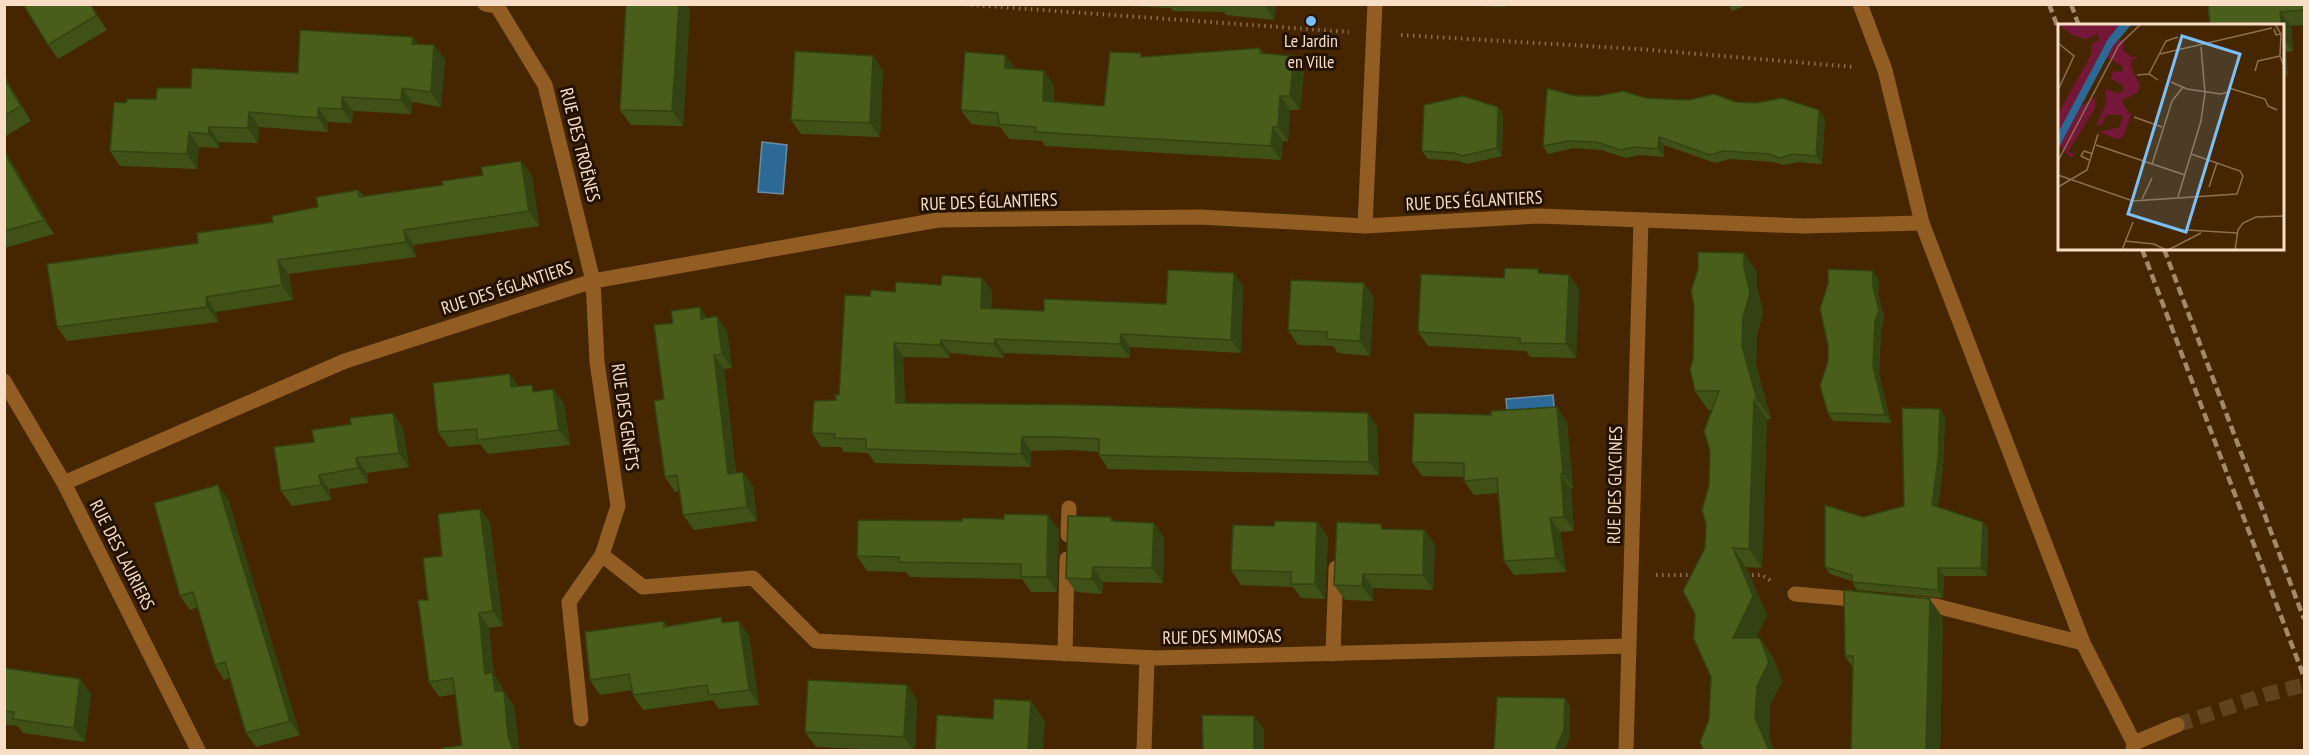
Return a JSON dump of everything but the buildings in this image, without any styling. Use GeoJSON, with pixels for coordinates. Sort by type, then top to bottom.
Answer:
{"type":"FeatureCollection","features":[{"type":"Feature","properties":{"kind":"street","name":"RUE DES TROËNES"},"geometry":{"type":"LineString","coordinates":[[485,4],[497,6],[545,85],[593,281]]}},
{"type":"Feature","properties":{"kind":"street"},"geometry":{"type":"LineString","coordinates":[[1365,226],[1375,4]]}},
{"type":"Feature","properties":{"kind":"street"},"geometry":{"type":"LineString","coordinates":[[1860,4],[1885,70],[1922,223],[2082,644],[2134,746],[2177,726]]}},
{"type":"Feature","properties":{"kind":"street","name":"RUE DES ÉGLANTIERS"},"geometry":{"type":"LineString","coordinates":[[64,483],[345,361],[593,281],[938,220],[1200,217],[1365,226],[1539,216],[1803,226],[1922,223]]}},
{"type":"Feature","properties":{"kind":"street","name":"RUE DES GLYCINES"},"geometry":{"type":"LineString","coordinates":[[1626,750],[1641,220]]}},
{"type":"Feature","properties":{"kind":"street","name":"RUE DES GENÊTS"},"geometry":{"type":"LineString","coordinates":[[581,719],[569,602],[602,555],[618,506],[597,362],[593,281]]}},
{"type":"Feature","properties":{"kind":"street","name":"RUE DES LAURIERS"},"geometry":{"type":"LineString","coordinates":[[4,381],[64,483],[198,750]]}},
{"type":"Feature","properties":{"kind":"street"},"geometry":{"type":"LineString","coordinates":[[1065,654],[1069,508]]}},
{"type":"Feature","properties":{"kind":"street"},"geometry":{"type":"LineString","coordinates":[[1333,654],[1337,553]]}},
{"type":"Feature","properties":{"kind":"street","name":"RUE DES MIMOSAS"},"geometry":{"type":"LineString","coordinates":[[602,555],[642,587],[753,578],[816,641],[1147,658],[1629,646]]}},
{"type":"Feature","properties":{"kind":"street"},"geometry":{"type":"LineString","coordinates":[[1795,594],[1877,601]]}},
{"type":"Feature","properties":{"kind":"street"},"geometry":{"type":"LineString","coordinates":[[1901,603],[1936,606],[2082,644]]}},
{"type":"Feature","properties":{"kind":"street"},"geometry":{"type":"LineString","coordinates":[[1144,750],[1147,658]]}},
{"type":"Feature","properties":{"kind":"path"},"geometry":{"type":"LineString","coordinates":[[959,4],[1373,34],[1638,49],[1885,70]]}},
{"type":"Feature","properties":{"kind":"path"},"geometry":{"type":"LineString","coordinates":[[1632,575],[1703,575]]}},
{"type":"Feature","properties":{"kind":"path"},"geometry":{"type":"LineString","coordinates":[[1738,575],[1762,575],[1795,594]]}},
{"type":"Feature","properties":{"kind":"water"},"geometry":{"type":"Polygon","coordinates":[[[762,142],[787,145],[783,194],[758,192],[762,142]]]}},
{"type":"Feature","properties":{"kind":"water"},"geometry":{"type":"Polygon","coordinates":[[[1553,395],[1555,418],[1508,422],[1506,399],[1553,395]]]}},
{"type":"Feature","properties":{"kind":"tunnel"},"geometry":{"type":"LineString","coordinates":[[2177,725],[2264,695],[2304,685]]}},
{"type":"Feature","properties":{"kind":"railway"},"geometry":{"type":"LineString","coordinates":[[2049,4],[2058,28]]}},
{"type":"Feature","properties":{"kind":"railway"},"geometry":{"type":"LineString","coordinates":[[2071,4],[2078,24]]}},
{"type":"Feature","properties":{"kind":"railway"},"geometry":{"type":"LineString","coordinates":[[2142,250],[2304,677]]}},
{"type":"Feature","properties":{"kind":"railway"},"geometry":{"type":"LineString","coordinates":[[2164,250],[2304,619]]}},
{"type":"Feature","properties":{"kind":"place","name":"Le Jardin en Ville"},"geometry":{"type":"Point","coordinates":[1311,21]}}]}
